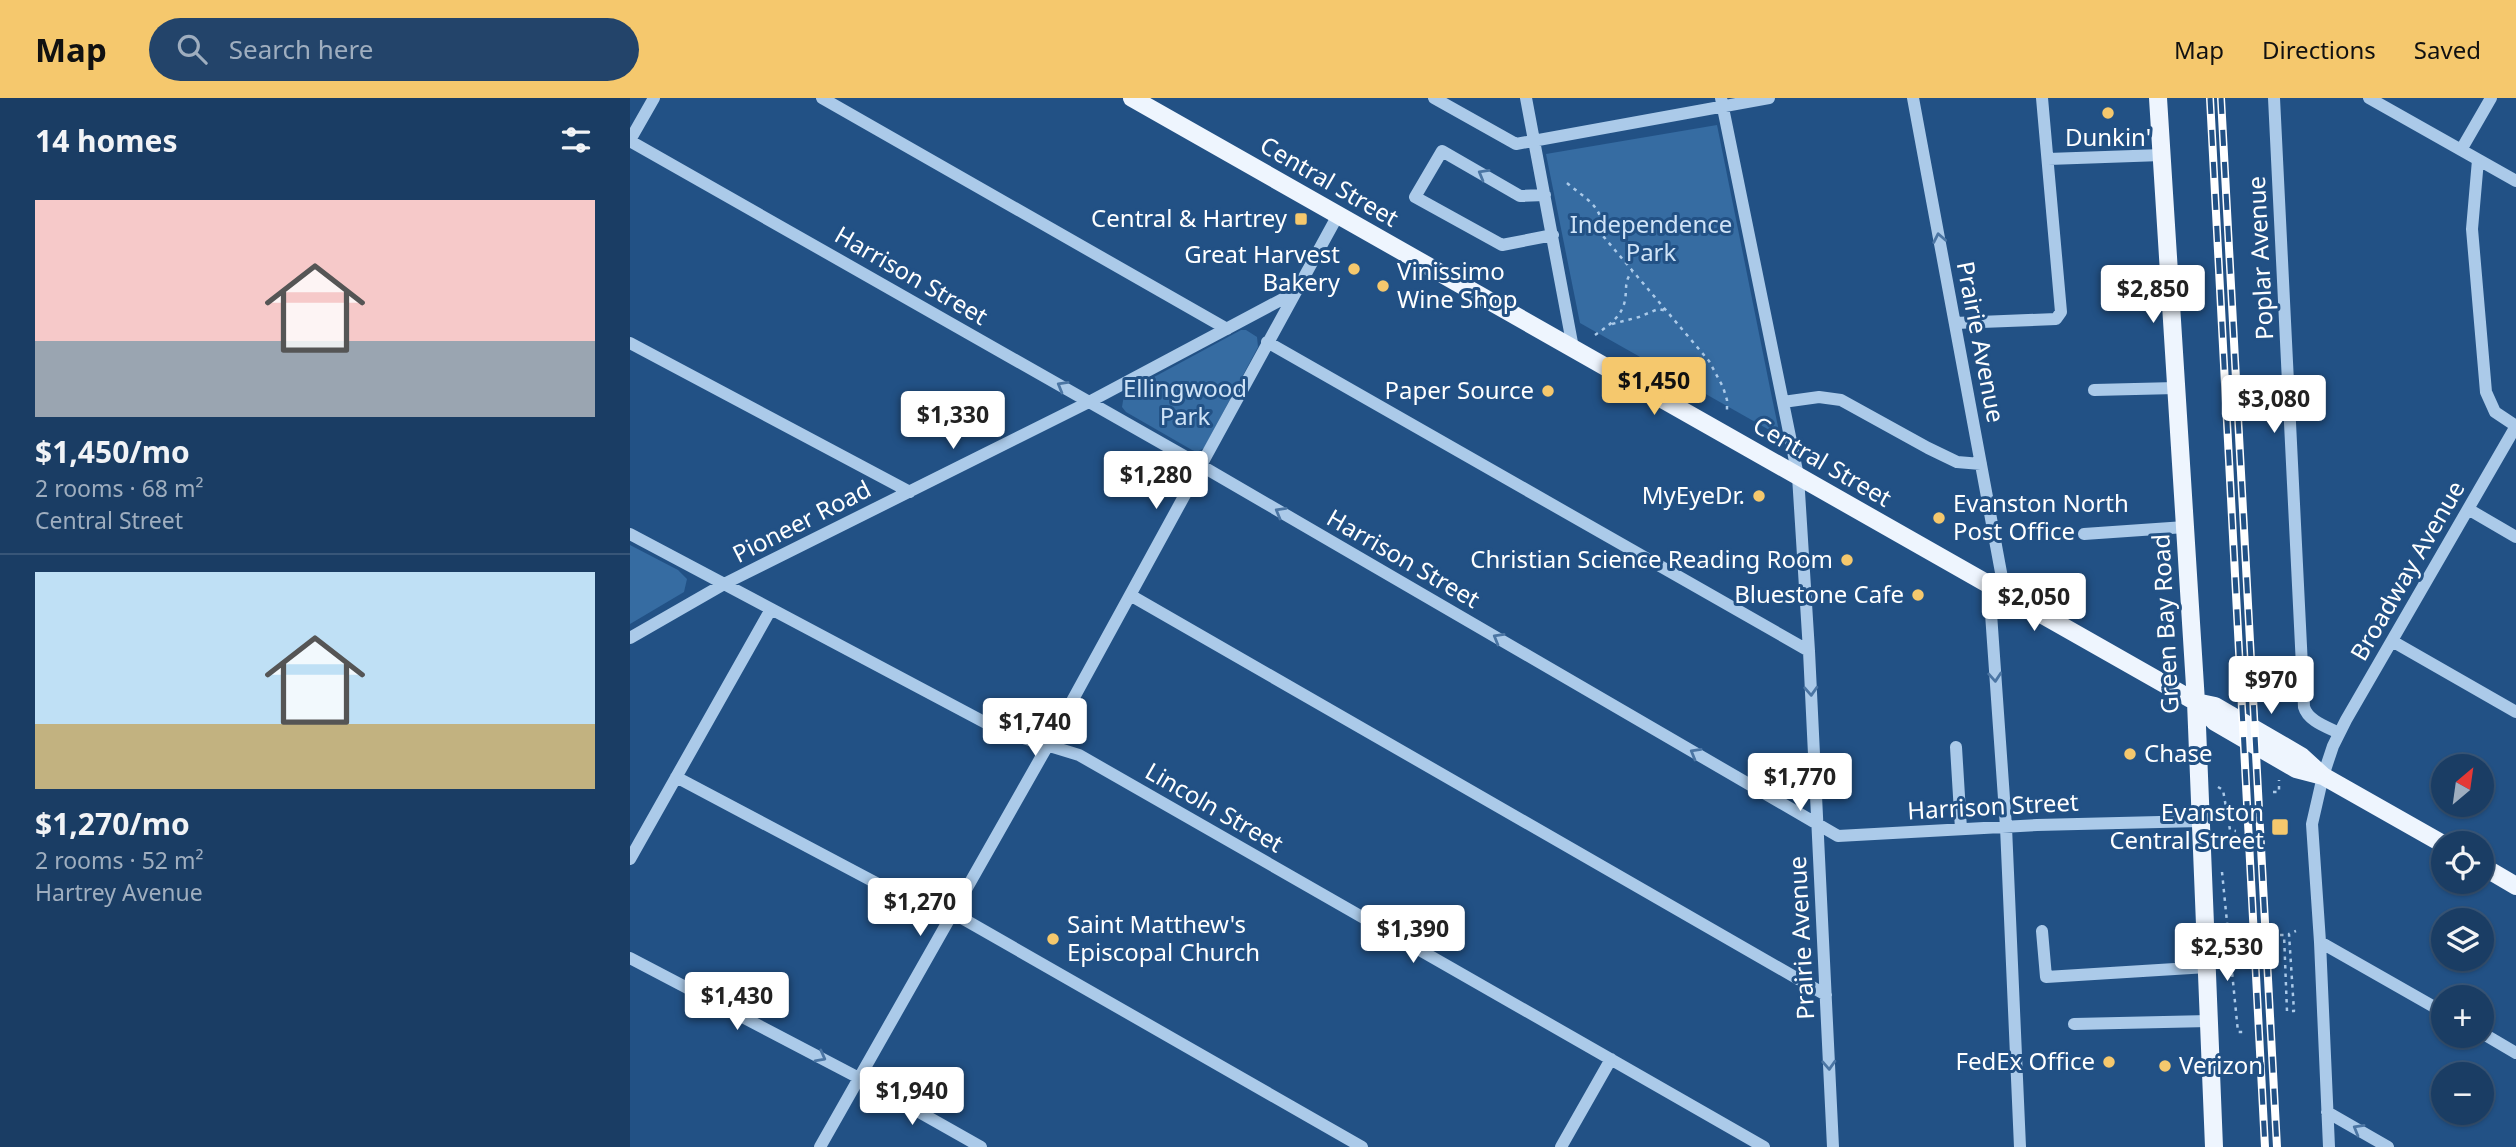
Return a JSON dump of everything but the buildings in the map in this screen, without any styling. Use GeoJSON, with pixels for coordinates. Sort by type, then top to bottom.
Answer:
{"type":"FeatureCollection","features":[{"type":"Feature","properties":{"kind":"main road","name":"Central Street"},"geometry":{"type":"LineString","coordinates":[[1132,98],[2196,702],[2215,722],[2296,769],[2323,776],[2431,837]]}},
{"type":"Feature","properties":{"kind":"main road","name":"Green Bay Road"},"geometry":{"type":"LineString","coordinates":[[2158,98],[2196,702],[2214,1147]]}},
{"type":"Feature","properties":{"kind":"main road"},"geometry":{"type":"LineString","coordinates":[[2494,873],[2516,886]]}},
{"type":"Feature","properties":{"kind":"street"},"geometry":{"type":"LineString","coordinates":[[630,140],[654,98]]}},
{"type":"Feature","properties":{"kind":"street"},"geometry":{"type":"LineString","coordinates":[[822,98],[1227,329]]}},
{"type":"Feature","properties":{"kind":"street"},"geometry":{"type":"LineString","coordinates":[[1434,98],[1516,144],[1722,102],[1769,98]]}},
{"type":"Feature","properties":{"kind":"street"},"geometry":{"type":"LineString","coordinates":[[1526,98],[1573,348]]}},
{"type":"Feature","properties":{"kind":"street","name":"Prairie Avenue"},"geometry":{"type":"LineString","coordinates":[[1913,98],[2005,594]]}},
{"type":"Feature","properties":{"kind":"street"},"geometry":{"type":"LineString","coordinates":[[1955,323],[2056,318],[2061,312],[2042,98]]}},
{"type":"Feature","properties":{"kind":"street","name":"Poplar Avenue"},"geometry":{"type":"LineString","coordinates":[[2274,98],[2304,707],[2312,718],[2339,733]]}},
{"type":"Feature","properties":{"kind":"street"},"geometry":{"type":"LineString","coordinates":[[2369,98],[2516,181]]}},
{"type":"Feature","properties":{"kind":"street"},"geometry":{"type":"LineString","coordinates":[[2461,150],[2491,98]]}},
{"type":"Feature","properties":{"kind":"street","name":"Prairie Avenue"},"geometry":{"type":"LineString","coordinates":[[1722,102],[1798,476],[1833,1147]]}},
{"type":"Feature","properties":{"kind":"street","name":"Harrison Street"},"geometry":{"type":"LineString","coordinates":[[630,140],[1200,465],[1838,836],[2200,821]]}},
{"type":"Feature","properties":{"kind":"street"},"geometry":{"type":"LineString","coordinates":[[1545,195],[1520,196],[1442,151],[1415,197],[1502,245],[1552,235]]}},
{"type":"Feature","properties":{"kind":"street"},"geometry":{"type":"LineString","coordinates":[[2048,159],[2162,155]]}},
{"type":"Feature","properties":{"kind":"street"},"geometry":{"type":"LineString","coordinates":[[2478,160],[2472,229],[2486,392],[2496,412],[2516,426]]}},
{"type":"Feature","properties":{"kind":"street"},"geometry":{"type":"LineString","coordinates":[[820,1147],[1048,745],[1338,215]]}},
{"type":"Feature","properties":{"kind":"street","name":"Pioneer Road"},"geometry":{"type":"LineString","coordinates":[[630,638],[724,584],[1089,402],[1293,294]]}},
{"type":"Feature","properties":{"kind":"street"},"geometry":{"type":"LineString","coordinates":[[1267,342],[1809,651]]}},
{"type":"Feature","properties":{"kind":"street"},"geometry":{"type":"LineString","coordinates":[[630,343],[910,492]]}},
{"type":"Feature","properties":{"kind":"street"},"geometry":{"type":"LineString","coordinates":[[2094,390],[2176,388]]}},
{"type":"Feature","properties":{"kind":"street"},"geometry":{"type":"LineString","coordinates":[[1783,402],[1819,397],[1841,400],[1957,462],[1981,464]]}},
{"type":"Feature","properties":{"kind":"street","name":"Broadway Avenue"},"geometry":{"type":"LineString","coordinates":[[2323,776],[2339,733],[2516,426]]}},
{"type":"Feature","properties":{"kind":"street"},"geometry":{"type":"LineString","coordinates":[[2468,509],[2516,537]]}},
{"type":"Feature","properties":{"kind":"street"},"geometry":{"type":"LineString","coordinates":[[2084,534],[2185,527]]}},
{"type":"Feature","properties":{"kind":"street","name":"Lincoln Street"},"geometry":{"type":"LineString","coordinates":[[630,534],[1001,731],[1079,755],[1764,1147]]}},
{"type":"Feature","properties":{"kind":"street"},"geometry":{"type":"LineString","coordinates":[[1989,585],[2006,827],[2020,1147]]}},
{"type":"Feature","properties":{"kind":"street"},"geometry":{"type":"LineString","coordinates":[[1130,595],[1826,995]]}},
{"type":"Feature","properties":{"kind":"street"},"geometry":{"type":"LineString","coordinates":[[630,859],[771,609]]}},
{"type":"Feature","properties":{"kind":"street"},"geometry":{"type":"LineString","coordinates":[[2392,641],[2516,712]]}},
{"type":"Feature","properties":{"kind":"street"},"geometry":{"type":"LineString","coordinates":[[1956,747],[1961,829]]}},
{"type":"Feature","properties":{"kind":"street"},"geometry":{"type":"LineString","coordinates":[[2323,776],[2312,824],[2329,1147]]}},
{"type":"Feature","properties":{"kind":"street"},"geometry":{"type":"LineString","coordinates":[[676,777],[950,917],[1362,1147]]}},
{"type":"Feature","properties":{"kind":"street"},"geometry":{"type":"LineString","coordinates":[[2042,931],[2046,977],[2207,967]]}},
{"type":"Feature","properties":{"kind":"street"},"geometry":{"type":"LineString","coordinates":[[2320,942],[2431,1005]]}},
{"type":"Feature","properties":{"kind":"street"},"geometry":{"type":"LineString","coordinates":[[630,958],[859,1078],[981,1147]]}},
{"type":"Feature","properties":{"kind":"street"},"geometry":{"type":"LineString","coordinates":[[2074,1024],[2209,1021]]}},
{"type":"Feature","properties":{"kind":"street"},"geometry":{"type":"LineString","coordinates":[[2494,1040],[2516,1053]]}},
{"type":"Feature","properties":{"kind":"street"},"geometry":{"type":"LineString","coordinates":[[1561,1147],[1611,1059]]}},
{"type":"Feature","properties":{"kind":"street"},"geometry":{"type":"LineString","coordinates":[[2327,1112],[2389,1147]]}},
{"type":"Feature","properties":{"kind":"path"},"geometry":{"type":"LineString","coordinates":[[1567,183],[1594,203],[1602,220],[1603,236],[1700,349],[1718,376],[1727,400],[1727,413]]}},
{"type":"Feature","properties":{"kind":"path"},"geometry":{"type":"LineString","coordinates":[[1612,324],[1623,306],[1627,279],[1632,272]]}},
{"type":"Feature","properties":{"kind":"path"},"geometry":{"type":"LineString","coordinates":[[1595,335],[1612,324],[1658,309],[1668,311]]}},
{"type":"Feature","properties":{"kind":"path"},"geometry":{"type":"LineString","coordinates":[[2273,792],[2279,792],[2279,784]]}},
{"type":"Feature","properties":{"kind":"path"},"geometry":{"type":"LineString","coordinates":[[2217,786],[2223,790],[2230,830],[2236,831]]}},
{"type":"Feature","properties":{"kind":"path"},"geometry":{"type":"LineString","coordinates":[[2221,864],[2238,1032],[2247,1032]]}},
{"type":"Feature","properties":{"kind":"path"},"geometry":{"type":"LineString","coordinates":[[2280,935],[2284,934],[2287,1012],[2294,1011],[2289,933],[2297,931]]}},
{"type":"Feature","properties":{"kind":"green space","name":"Independence Park"},"geometry":{"type":"Polygon","coordinates":[[[1717,125],[1780,436],[1580,323],[1546,154],[1717,125]]]}},
{"type":"Feature","properties":{"kind":"green space","name":"Ellingwood Park"},"geometry":{"type":"Polygon","coordinates":[[[1241,330],[1257,337],[1258,347],[1204,448],[1197,452],[1192,450],[1126,412],[1122,407],[1124,395],[1130,390],[1241,330]]]}},
{"type":"Feature","properties":{"kind":"green space"},"geometry":{"type":"Polygon","coordinates":[[[630,545],[678,570],[687,579],[684,592],[630,624],[630,545]]]}},
{"type":"Feature","properties":{"kind":"railway"},"geometry":{"type":"LineString","coordinates":[[2210,98],[2265,1147]]}},
{"type":"Feature","properties":{"kind":"railway"},"geometry":{"type":"LineString","coordinates":[[2221,98],[2277,1147]]}},
{"type":"Feature","properties":{"kind":"place","name":"Dunkin'"},"geometry":{"type":"Point","coordinates":[2108,113]}},
{"type":"Feature","properties":{"kind":"place","name":"Central & Hartrey"},"geometry":{"type":"Point","coordinates":[1301,219]}},
{"type":"Feature","properties":{"kind":"place","name":"Great Harvest Bakery"},"geometry":{"type":"Point","coordinates":[1354,269]}},
{"type":"Feature","properties":{"kind":"place","name":"Vinissimo Wine Shop"},"geometry":{"type":"Point","coordinates":[1383,286]}},
{"type":"Feature","properties":{"kind":"place","name":"Paper Source"},"geometry":{"type":"Point","coordinates":[1548,391]}},
{"type":"Feature","properties":{"kind":"place","name":"MyEyeDr."},"geometry":{"type":"Point","coordinates":[1759,496]}},
{"type":"Feature","properties":{"kind":"place","name":"Evanston North Post Office"},"geometry":{"type":"Point","coordinates":[1939,518]}},
{"type":"Feature","properties":{"kind":"place","name":"Christian Science Reading Room"},"geometry":{"type":"Point","coordinates":[1847,560]}},
{"type":"Feature","properties":{"kind":"place","name":"Bluestone Cafe"},"geometry":{"type":"Point","coordinates":[1918,595]}},
{"type":"Feature","properties":{"kind":"place","name":"Chase"},"geometry":{"type":"Point","coordinates":[2130,754]}},
{"type":"Feature","properties":{"kind":"place","name":"Evanston Central Street"},"geometry":{"type":"Point","coordinates":[2280,827]}},
{"type":"Feature","properties":{"kind":"place","name":"Saint Matthew's Episcopal Church"},"geometry":{"type":"Point","coordinates":[1053,939]}},
{"type":"Feature","properties":{"kind":"place","name":"FedEx Office"},"geometry":{"type":"Point","coordinates":[2109,1062]}},
{"type":"Feature","properties":{"kind":"place","name":"Verizon"},"geometry":{"type":"Point","coordinates":[2165,1066]}}]}
